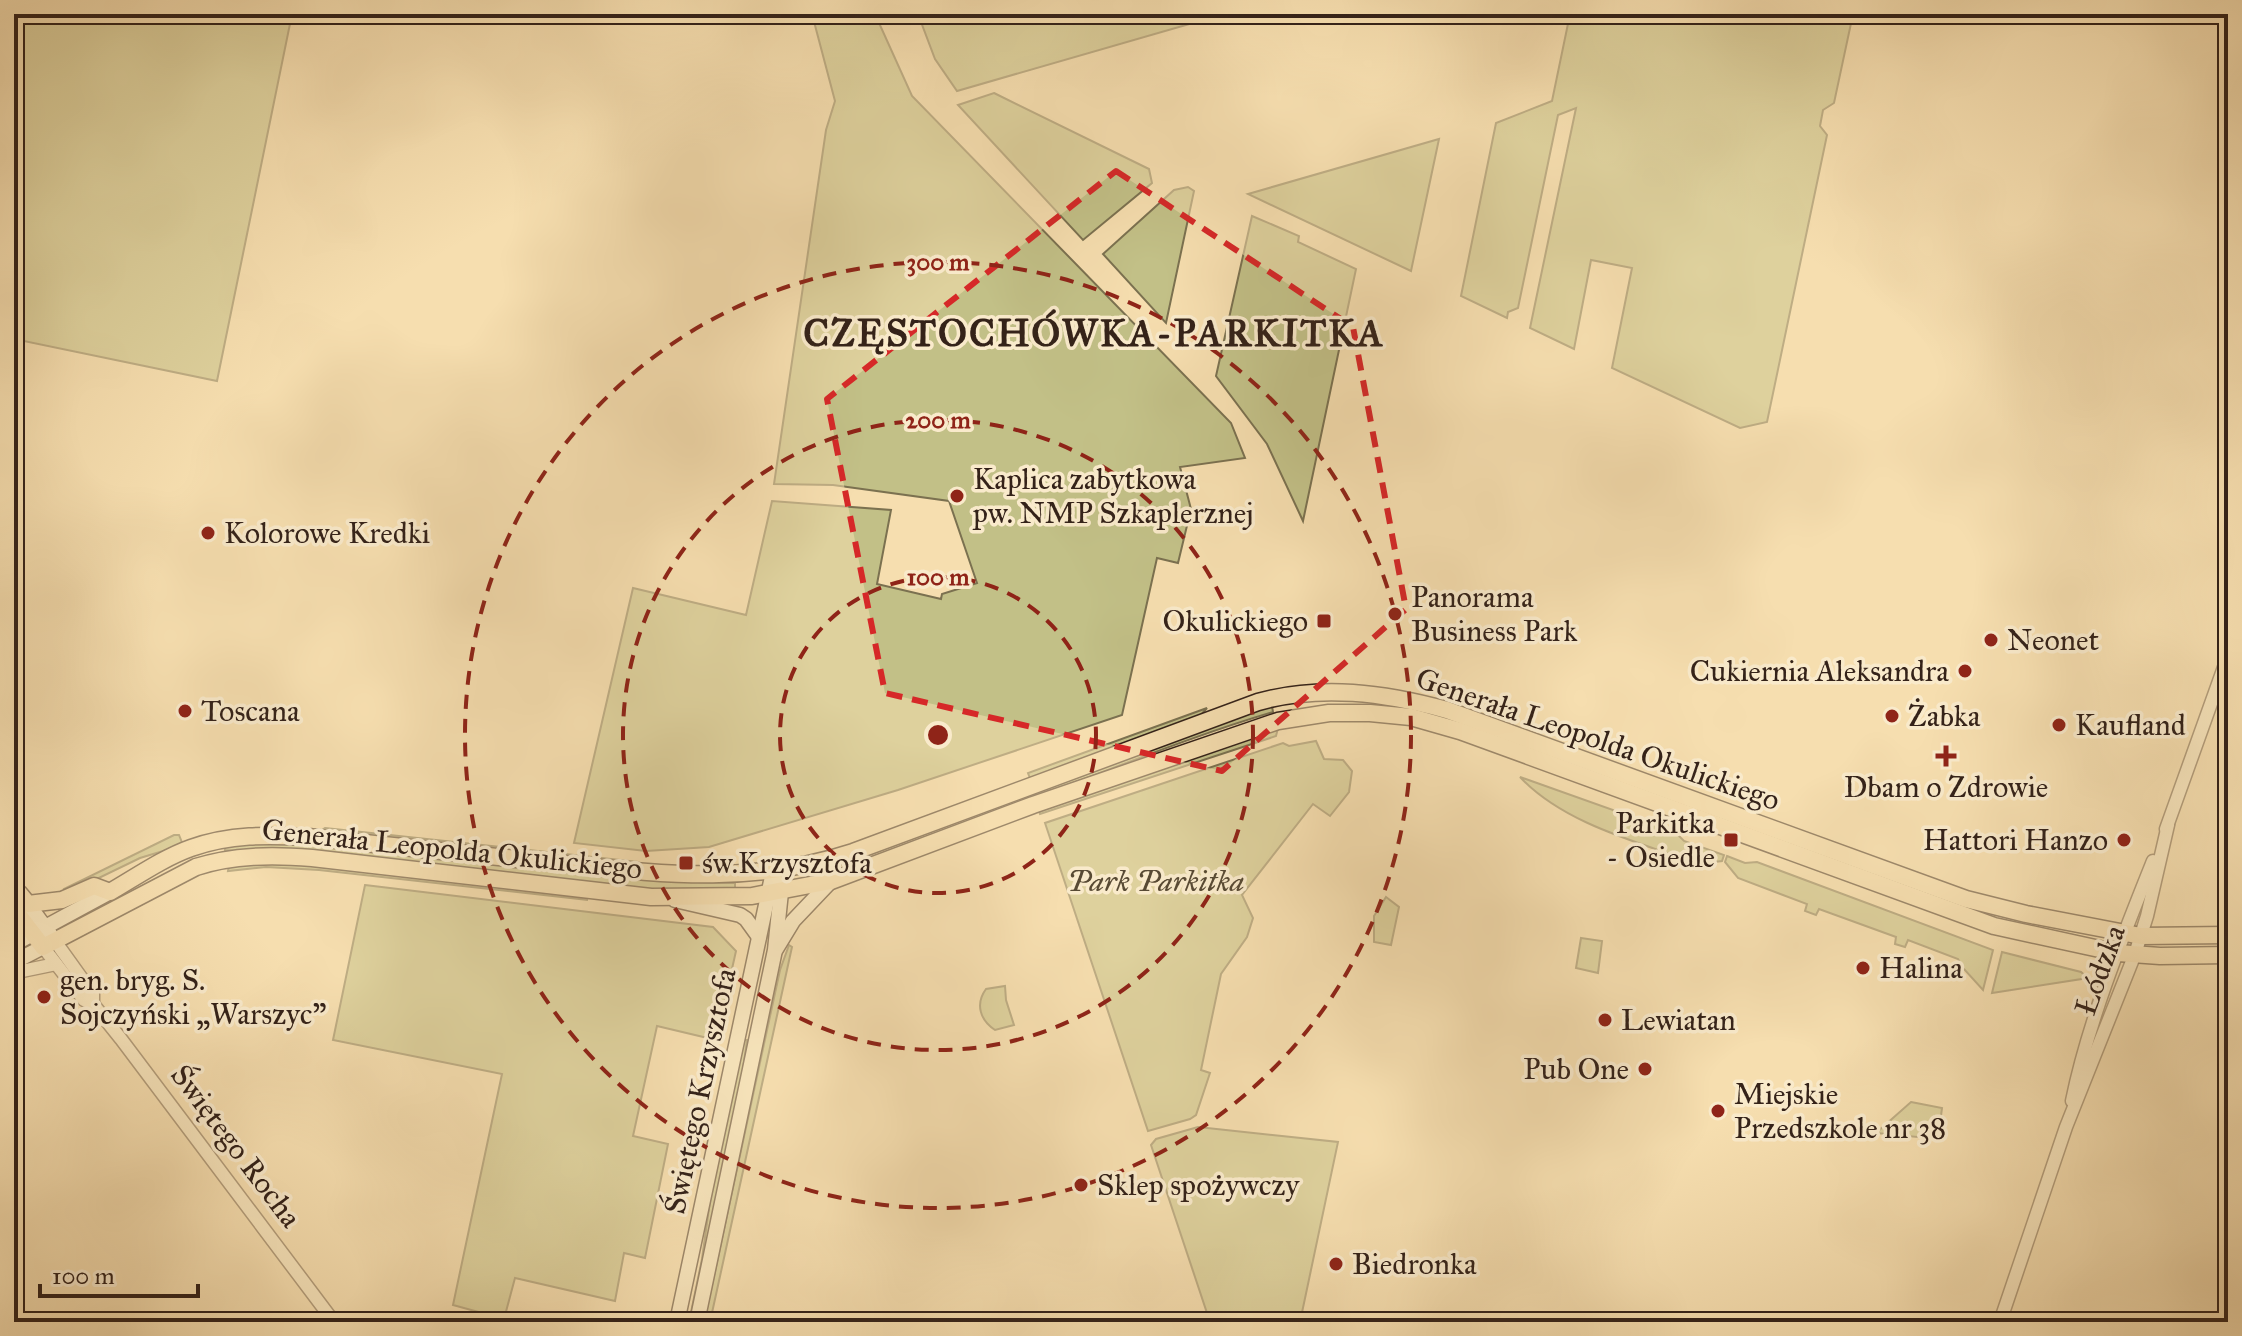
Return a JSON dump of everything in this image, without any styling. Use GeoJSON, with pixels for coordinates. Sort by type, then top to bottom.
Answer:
{"type":"FeatureCollection","features":[{"type":"Feature","properties":{"kind":"main road","name":"Generała Leopolda Okulickiego"},"geometry":{"type":"LineString","coordinates":[[44,937],[110,892],[189,849],[231,838],[262,835],[670,875],[773,872],[811,865],[1258,702],[1292,695],[1354,692],[1393,696],[1447,710],[1966,899],[2132,935],[2228,935]]}},
{"type":"Feature","properties":{"kind":"main road","name":"Generała Leopolda Okulickiego"},"geometry":{"type":"LineString","coordinates":[[44,937],[196,867],[247,857],[312,858],[664,898],[731,898],[775,893],[831,881],[1033,805],[1258,727],[1329,713],[1370,713],[1411,717],[1460,731],[1994,926],[2127,953],[2228,955]]}},
{"type":"Feature","properties":{"kind":"main road"},"geometry":{"type":"LineString","coordinates":[[773,872],[775,950]]}},
{"type":"Feature","properties":{"kind":"main road"},"geometry":{"type":"LineString","coordinates":[[775,950],[793,921],[831,881]]}},
{"type":"Feature","properties":{"kind":"main road"},"geometry":{"type":"LineString","coordinates":[[21,907],[62,900],[94,886],[110,892]]}},
{"type":"Feature","properties":{"kind":"main road","name":"Świętego Rocha"},"geometry":{"type":"LineString","coordinates":[[14,891],[19,893],[21,907],[44,937]]}},
{"type":"Feature","properties":{"kind":"main road","name":"Świętego Krzysztofa"},"geometry":{"type":"LineString","coordinates":[[677,1322],[759,937],[775,893]]}},
{"type":"Feature","properties":{"kind":"main road"},"geometry":{"type":"LineString","coordinates":[[664,898],[740,915],[759,937]]}},
{"type":"Feature","properties":{"kind":"main road"},"geometry":{"type":"LineString","coordinates":[[14,944],[44,937]]}},
{"type":"Feature","properties":{"kind":"main road"},"geometry":{"type":"LineString","coordinates":[[14,965],[44,937]]}},
{"type":"Feature","properties":{"kind":"main road","name":"Świętego Krzysztofa"},"geometry":{"type":"LineString","coordinates":[[697,1322],[775,950]]}},
{"type":"Feature","properties":{"kind":"street","name":"Łódzka"},"geometry":{"type":"LineString","coordinates":[[2000,1322],[2066,1127],[2079,1065],[2127,953],[2228,656]]}},
{"type":"Feature","properties":{"kind":"street","name":"Świętego Rocha"},"geometry":{"type":"LineString","coordinates":[[44,937],[56,964],[84,1000],[93,1004],[334,1322]]}},
{"type":"Feature","properties":{"kind":"street","name":"Świętego Rocha"},"geometry":{"type":"LineString","coordinates":[[44,937],[93,994],[93,1004]]}},
{"type":"Feature","properties":{"kind":"street"},"geometry":{"type":"LineString","coordinates":[[14,965],[22,971],[56,964]]}},
{"type":"Feature","properties":{"kind":"highlighted area"},"geometry":{"type":"Polygon","coordinates":[[[1116,171],[1353,327],[1406,609],[1222,771],[885,693],[827,399],[1116,171]]]}},
{"type":"Feature","properties":{"kind":"green space"},"geometry":{"type":"Polygon","coordinates":[[[14,14],[292,14],[217,381],[14,339],[14,14]]]}},
{"type":"Feature","properties":{"kind":"green space"},"geometry":{"type":"Polygon","coordinates":[[[812,14],[875,14],[912,96],[1231,423],[1245,458],[1180,467],[1191,509],[1178,563],[1157,558],[1122,715],[898,790],[709,847],[646,851],[574,843],[633,588],[746,615],[772,501],[891,510],[877,584],[941,599],[942,594],[977,583],[949,501],[833,485],[774,484],[826,130],[835,101],[812,14]]]}},
{"type":"Feature","properties":{"kind":"green space"},"geometry":{"type":"Polygon","coordinates":[[[918,14],[1224,14],[957,91],[935,59],[918,14]]]}},
{"type":"Feature","properties":{"kind":"green space"},"geometry":{"type":"Polygon","coordinates":[[[1570,14],[1853,14],[1834,103],[1823,110],[1820,126],[1827,135],[1767,422],[1740,428],[1612,368],[1632,268],[1591,260],[1574,349],[1530,328],[1576,108],[1558,115],[1518,308],[1508,312],[1507,318],[1461,296],[1496,123],[1552,101],[1570,14]]]}},
{"type":"Feature","properties":{"kind":"green space"},"geometry":{"type":"Polygon","coordinates":[[[994,93],[1149,169],[1152,183],[1083,240],[958,105],[994,93]]]}},
{"type":"Feature","properties":{"kind":"green space"},"geometry":{"type":"Polygon","coordinates":[[[1439,139],[1411,271],[1248,194],[1439,139]]]}},
{"type":"Feature","properties":{"kind":"green space"},"geometry":{"type":"Polygon","coordinates":[[[1188,187],[1194,191],[1166,323],[1103,254],[1174,190],[1188,187]]]}},
{"type":"Feature","properties":{"kind":"green space"},"geometry":{"type":"Polygon","coordinates":[[[1252,216],[1299,236],[1298,242],[1356,269],[1303,521],[1267,444],[1216,376],[1252,216]]]}},
{"type":"Feature","properties":{"kind":"green space"},"geometry":{"type":"Polygon","coordinates":[[[1272,706],[1273,712],[1036,797],[1034,791],[1228,719],[1272,706]]]}},
{"type":"Feature","properties":{"kind":"green space"},"geometry":{"type":"Polygon","coordinates":[[[1207,708],[1200,716],[1031,781],[1028,773],[1207,708]]]}},
{"type":"Feature","properties":{"kind":"green space"},"geometry":{"type":"Polygon","coordinates":[[[1278,728],[1276,736],[1040,814],[1038,808],[1278,728]]]}},
{"type":"Feature","properties":{"kind":"green space","name":"Park Parkitka"},"geometry":{"type":"Polygon","coordinates":[[[1316,741],[1324,759],[1343,760],[1352,771],[1349,792],[1330,816],[1313,804],[1242,895],[1253,918],[1247,937],[1221,974],[1201,1070],[1210,1073],[1196,1115],[1148,1131],[1045,823],[1283,743],[1289,746],[1316,741]]]}},
{"type":"Feature","properties":{"kind":"green space"},"geometry":{"type":"Polygon","coordinates":[[[1520,777],[1675,832],[1684,841],[1724,855],[1722,861],[1704,866],[1606,831],[1559,808],[1520,777]]]}},
{"type":"Feature","properties":{"kind":"green space"},"geometry":{"type":"Polygon","coordinates":[[[325,828],[638,862],[641,865],[317,833],[325,828]]]}},
{"type":"Feature","properties":{"kind":"green space"},"geometry":{"type":"Polygon","coordinates":[[[179,835],[183,845],[140,858],[66,894],[64,889],[179,835]]]}},
{"type":"Feature","properties":{"kind":"green space"},"geometry":{"type":"Polygon","coordinates":[[[232,842],[358,848],[609,876],[735,883],[735,892],[653,889],[225,850],[225,846],[232,842]]]}},
{"type":"Feature","properties":{"kind":"green space"},"geometry":{"type":"Polygon","coordinates":[[[1727,856],[1745,863],[1757,862],[1993,950],[1983,990],[1958,959],[1908,940],[1905,947],[1895,944],[1896,937],[1819,909],[1816,915],[1805,911],[1807,904],[1738,878],[1725,862],[1727,856]]]}},
{"type":"Feature","properties":{"kind":"green space"},"geometry":{"type":"Polygon","coordinates":[[[277,862],[522,887],[588,900],[319,870],[266,867],[228,871],[229,866],[277,862]]]}},
{"type":"Feature","properties":{"kind":"green space"},"geometry":{"type":"Polygon","coordinates":[[[365,885],[713,927],[736,951],[716,1040],[657,1026],[633,1136],[668,1144],[645,1258],[624,1253],[615,1301],[515,1278],[504,1319],[453,1305],[502,1074],[333,1040],[365,885]]]}},
{"type":"Feature","properties":{"kind":"green space"},"geometry":{"type":"Polygon","coordinates":[[[1386,897],[1399,907],[1391,945],[1374,942],[1374,916],[1386,897]]]}},
{"type":"Feature","properties":{"kind":"green space"},"geometry":{"type":"Polygon","coordinates":[[[1581,938],[1602,941],[1598,973],[1576,968],[1581,938]]]}},
{"type":"Feature","properties":{"kind":"green space"},"geometry":{"type":"Polygon","coordinates":[[[789,945],[792,947],[710,1322],[704,1322],[780,970],[789,945]]]}},
{"type":"Feature","properties":{"kind":"green space"},"geometry":{"type":"Polygon","coordinates":[[[2002,952],[2081,972],[2088,978],[1992,993],[2002,952]]]}},
{"type":"Feature","properties":{"kind":"green space"},"geometry":{"type":"Polygon","coordinates":[[[1005,986],[1014,1025],[995,1030],[983,1017],[981,1000],[986,989],[1005,986]]]}},
{"type":"Feature","properties":{"kind":"green space"},"geometry":{"type":"Polygon","coordinates":[[[744,1040],[747,1040],[742,1077],[692,1322],[689,1322],[710,1201],[744,1040]]]}},
{"type":"Feature","properties":{"kind":"green space"},"geometry":{"type":"Polygon","coordinates":[[[1911,1102],[1942,1108],[1938,1139],[1876,1133],[1911,1102]]]}},
{"type":"Feature","properties":{"kind":"green space"},"geometry":{"type":"Polygon","coordinates":[[[1198,1127],[1338,1142],[1300,1322],[1210,1322],[1151,1145],[1156,1139],[1198,1127]]]}},
{"type":"Feature","properties":{"kind":"place","name":"Kaplica zabytkowa pw. NMP Szkaplerznej"},"geometry":{"type":"Point","coordinates":[957,496]}},
{"type":"Feature","properties":{"kind":"place","name":"Kolorowe Kredki"},"geometry":{"type":"Point","coordinates":[208,533]}},
{"type":"Feature","properties":{"kind":"place","name":"Panorama Business Park"},"geometry":{"type":"Point","coordinates":[1395,614]}},
{"type":"Feature","properties":{"kind":"place","name":"Okulickiego"},"geometry":{"type":"Point","coordinates":[1324,621]}},
{"type":"Feature","properties":{"kind":"place","name":"Neonet"},"geometry":{"type":"Point","coordinates":[1991,640]}},
{"type":"Feature","properties":{"kind":"place","name":"Cukiernia Aleksandra"},"geometry":{"type":"Point","coordinates":[1965,671]}},
{"type":"Feature","properties":{"kind":"place","name":"Toscana"},"geometry":{"type":"Point","coordinates":[185,711]}},
{"type":"Feature","properties":{"kind":"place","name":"Żabka"},"geometry":{"type":"Point","coordinates":[1892,716]}},
{"type":"Feature","properties":{"kind":"place","name":"Kaufland"},"geometry":{"type":"Point","coordinates":[2059,725]}},
{"type":"Feature","properties":{"kind":"place","name":"Dbam o Zdrowie"},"geometry":{"type":"Point","coordinates":[1946,756]}},
{"type":"Feature","properties":{"kind":"place","name":"Parkitka - Osiedle"},"geometry":{"type":"Point","coordinates":[1731,840]}},
{"type":"Feature","properties":{"kind":"place","name":"Hattori Hanzo"},"geometry":{"type":"Point","coordinates":[2124,840]}},
{"type":"Feature","properties":{"kind":"place","name":"św.Krzysztofa"},"geometry":{"type":"Point","coordinates":[686,863]}},
{"type":"Feature","properties":{"kind":"place","name":"Halina"},"geometry":{"type":"Point","coordinates":[1863,968]}},
{"type":"Feature","properties":{"kind":"place","name":"gen. bryg. S. Sojczyński „Warszyc\""},"geometry":{"type":"Point","coordinates":[44,997]}},
{"type":"Feature","properties":{"kind":"place","name":"Lewiatan"},"geometry":{"type":"Point","coordinates":[1605,1020]}},
{"type":"Feature","properties":{"kind":"place","name":"Pub One"},"geometry":{"type":"Point","coordinates":[1645,1069]}},
{"type":"Feature","properties":{"kind":"place","name":"Miejskie Przedszkole nr 38"},"geometry":{"type":"Point","coordinates":[1718,1111]}},
{"type":"Feature","properties":{"kind":"place","name":"Sklep spożywczy"},"geometry":{"type":"Point","coordinates":[1081,1185]}},
{"type":"Feature","properties":{"kind":"place","name":"Biedronka"},"geometry":{"type":"Point","coordinates":[1336,1264]}},
{"type":"Feature","properties":{"kind":"district","name":"CZĘSTOCHÓWKA-PARKITKA"},"geometry":{"type":"Point","coordinates":[1094,333]}}]}
